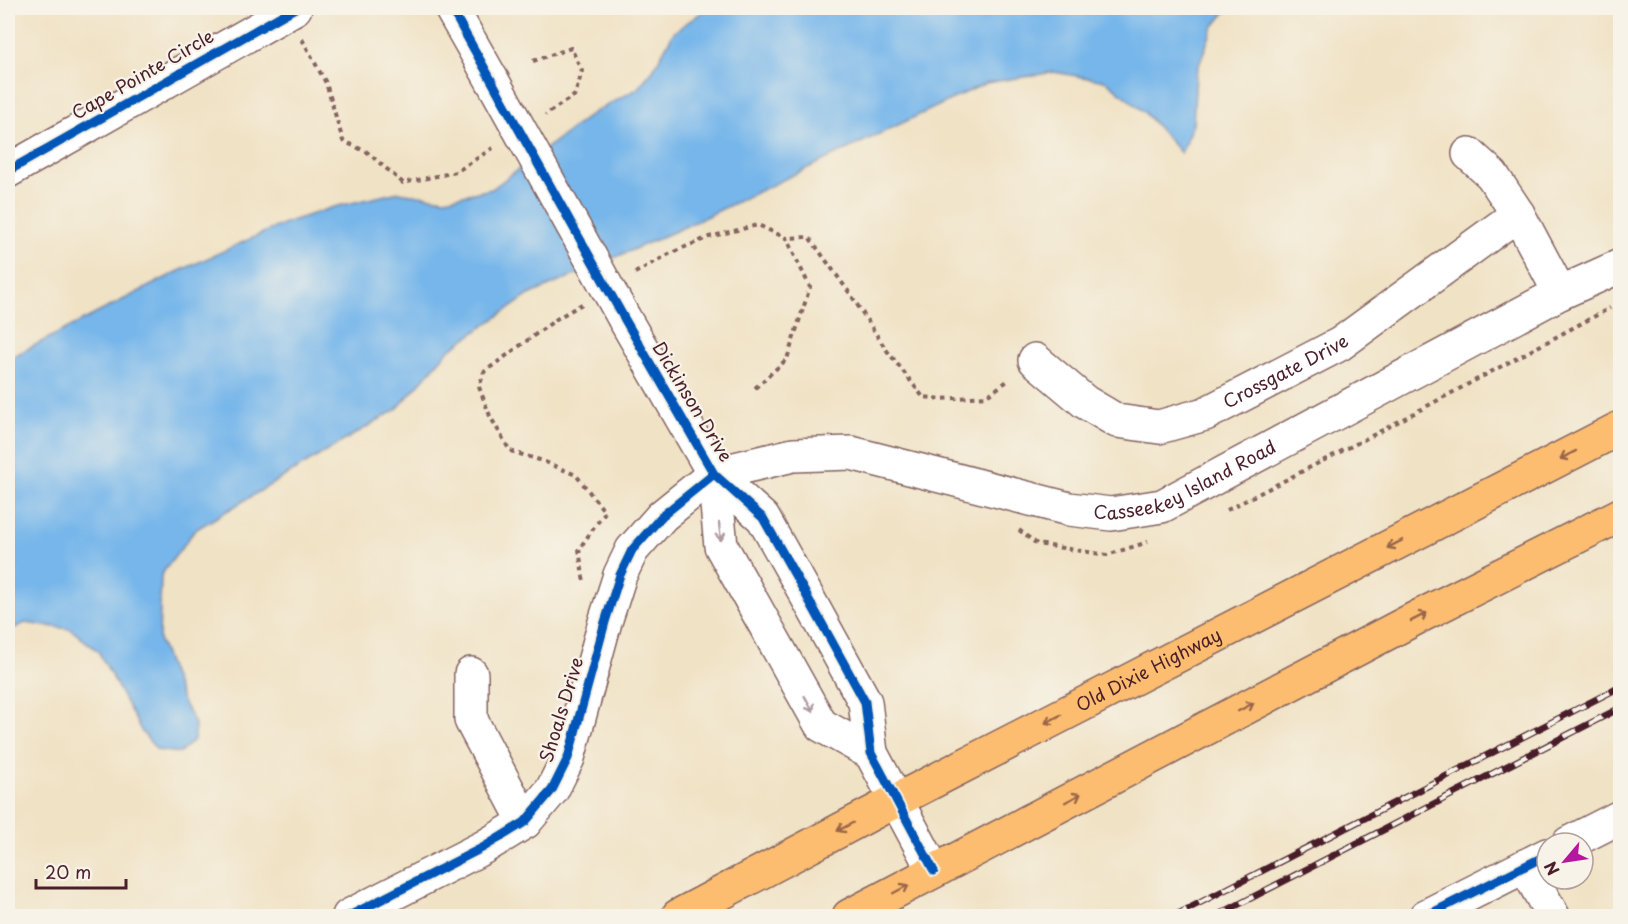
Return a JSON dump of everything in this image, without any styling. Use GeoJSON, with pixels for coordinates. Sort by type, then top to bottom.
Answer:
{"type":"FeatureCollection","features":[{"type":"Feature","properties":{"kind":"main road","name":"Old Dixie Highway"},"geometry":{"type":"LineString","coordinates":[[678,916],[897,800],[1620,428]]}},
{"type":"Feature","properties":{"kind":"main road"},"geometry":{"type":"LineString","coordinates":[[849,916],[1407,623],[1620,515]]}},
{"type":"Feature","properties":{"kind":"street","name":"Dickinson Drive"},"geometry":{"type":"LineString","coordinates":[[451,8],[714,474],[763,518],[819,618],[866,702],[871,753],[934,871]]}},
{"type":"Feature","properties":{"kind":"street","name":"Cape Pointe Circle"},"geometry":{"type":"LineString","coordinates":[[8,171],[291,10]]}},
{"type":"Feature","properties":{"kind":"street"},"geometry":{"type":"LineString","coordinates":[[1469,154],[1492,175],[1518,214],[1560,293]]}},
{"type":"Feature","properties":{"kind":"street","name":"Crossgate Drive"},"geometry":{"type":"LineString","coordinates":[[1035,360],[1085,402],[1117,421],[1159,427],[1205,414],[1340,344],[1518,214]]}},
{"type":"Feature","properties":{"kind":"street","name":"Casseekey Island Road"},"geometry":{"type":"LineString","coordinates":[[714,474],[793,455],[851,453],[1069,509],[1111,514],[1162,506],[1560,293],[1620,266]]}},
{"type":"Feature","properties":{"kind":"street","name":"Dickinson Drive"},"geometry":{"type":"LineString","coordinates":[[714,474],[722,546],[821,725],[871,753]]}},
{"type":"Feature","properties":{"kind":"street","name":"Shoals Drive"},"geometry":{"type":"LineString","coordinates":[[350,916],[484,847],[525,822],[552,790],[568,758],[615,591],[632,550],[662,516],[714,474]]}},
{"type":"Feature","properties":{"kind":"street"},"geometry":{"type":"LineString","coordinates":[[771,636],[777,624],[788,615],[803,609],[819,618]]}},
{"type":"Feature","properties":{"kind":"street"},"geometry":{"type":"LineString","coordinates":[[471,674],[471,720],[525,822]]}},
{"type":"Feature","properties":{"kind":"street"},"geometry":{"type":"LineString","coordinates":[[1593,831],[1620,817]]}},
{"type":"Feature","properties":{"kind":"street"},"geometry":{"type":"LineString","coordinates":[[1426,916],[1535,861]]}},
{"type":"Feature","properties":{"kind":"street"},"geometry":{"type":"LineString","coordinates":[[1545,891],[1553,916]]}},
{"type":"Feature","properties":{"kind":"path"},"geometry":{"type":"LineString","coordinates":[[291,10],[326,83],[343,141],[367,152],[403,183],[456,172],[496,146]]}},
{"type":"Feature","properties":{"kind":"path"},"geometry":{"type":"LineString","coordinates":[[533,61],[571,48],[582,71],[575,95],[536,121]]}},
{"type":"Feature","properties":{"kind":"path"},"geometry":{"type":"LineString","coordinates":[[629,277],[670,253],[709,237],[759,225],[786,238],[809,237],[885,348],[923,397],[942,399],[987,396],[1035,360]]}},
{"type":"Feature","properties":{"kind":"path"},"geometry":{"type":"LineString","coordinates":[[755,388],[787,359],[810,287],[786,238]]}},
{"type":"Feature","properties":{"kind":"path"},"geometry":{"type":"LineString","coordinates":[[588,300],[558,318],[484,372],[479,387],[490,416],[510,451],[543,460],[576,475],[605,512],[579,549],[584,583],[615,591]]}},
{"type":"Feature","properties":{"kind":"water"},"geometry":{"type":"Polygon","coordinates":[[[708,8],[1229,8],[1213,27],[1196,73],[1193,124],[1181,153],[1144,112],[1106,81],[1054,72],[986,83],[678,230],[529,295],[449,350],[397,409],[195,530],[161,575],[159,639],[182,700],[195,724],[194,740],[180,753],[157,750],[142,732],[98,651],[70,629],[25,623],[8,631],[8,359],[175,273],[285,223],[334,207],[399,192],[445,199],[492,189],[593,113],[637,89],[653,70],[674,32],[708,8]]]}},
{"type":"Feature","properties":{"kind":"railway"},"geometry":{"type":"LineString","coordinates":[[1174,916],[1620,687]]}},
{"type":"Feature","properties":{"kind":"railway"},"geometry":{"type":"LineString","coordinates":[[1216,916],[1620,708]]}},
{"type":"Feature","properties":{"kind":"cycle path"},"geometry":{"type":"LineString","coordinates":[[8,171],[295,8]]}},
{"type":"Feature","properties":{"kind":"cycle path"},"geometry":{"type":"LineString","coordinates":[[451,8],[714,474],[763,518],[804,591],[865,702],[871,753],[934,871]]}},
{"type":"Feature","properties":{"kind":"cycle path"},"geometry":{"type":"LineString","coordinates":[[349,916],[484,847],[525,822],[552,790],[568,758],[605,622],[620,575],[632,550],[662,516],[714,474]]}},
{"type":"Feature","properties":{"kind":"cycle path"},"geometry":{"type":"LineString","coordinates":[[1426,916],[1535,861]]}}]}
